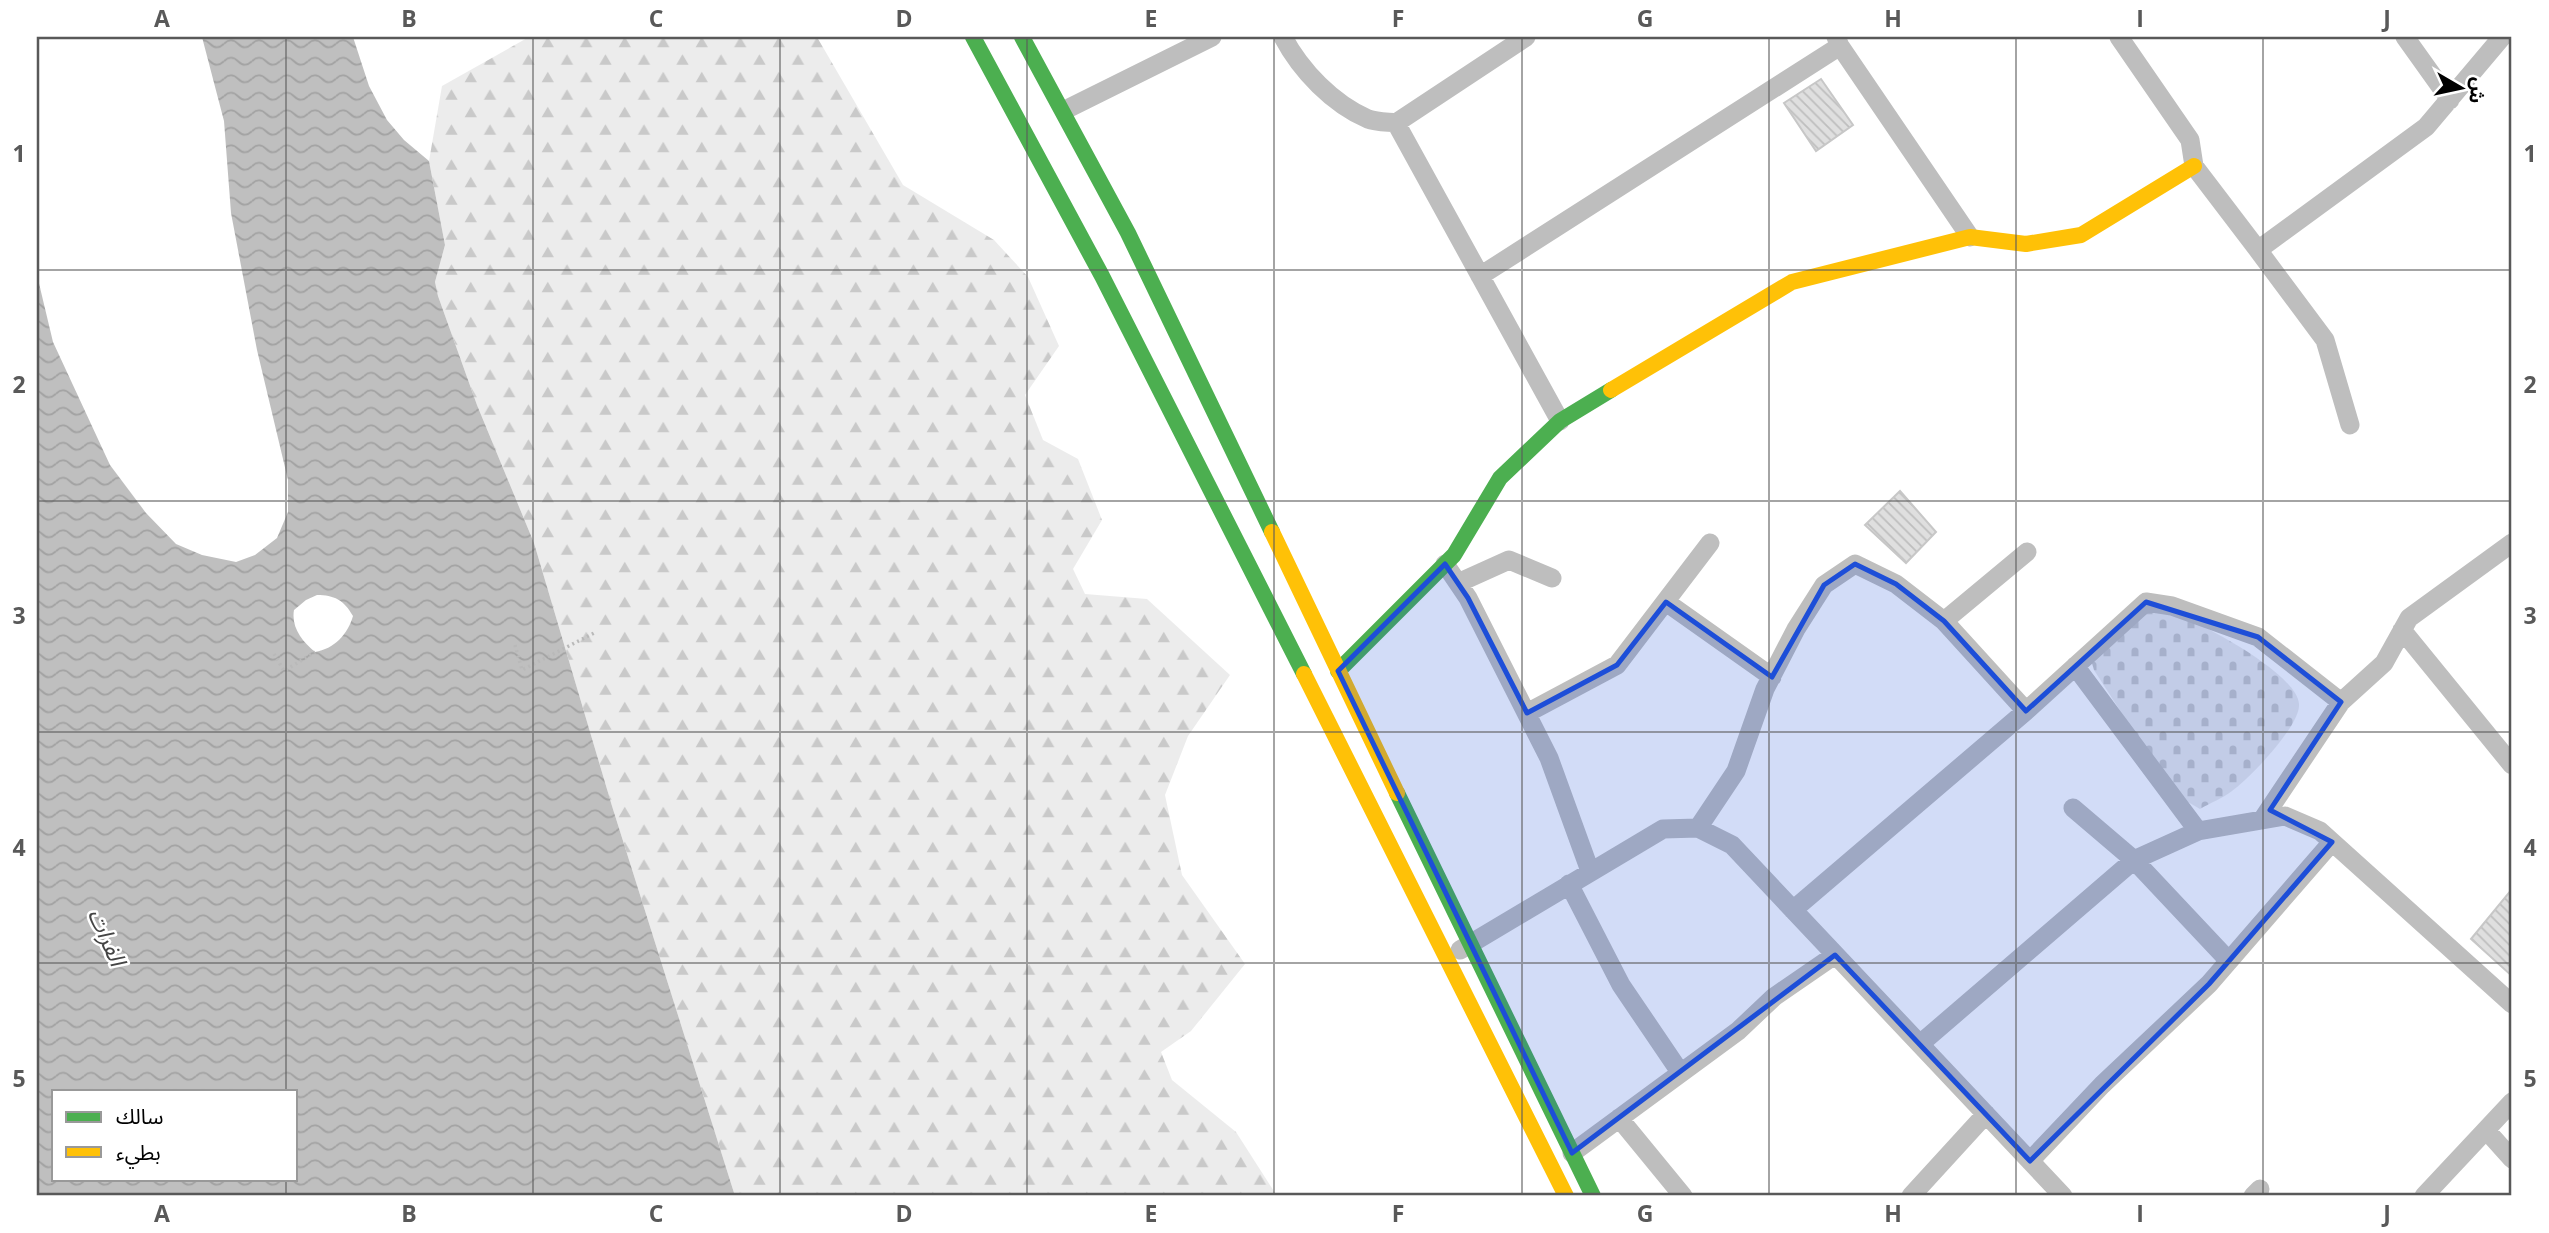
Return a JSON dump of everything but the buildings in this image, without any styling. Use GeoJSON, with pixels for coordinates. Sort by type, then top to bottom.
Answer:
{"type":"FeatureCollection","features":[{"type":"Feature","properties":{"kind":"street"},"geometry":{"type":"LineString","coordinates":[[973,37],[1026,130],[1095,262],[1566,1196]]}},
{"type":"Feature","properties":{"kind":"street"},"geometry":{"type":"LineString","coordinates":[[1022,37],[1065,110],[1193,367],[1593,1196]]}},
{"type":"Feature","properties":{"kind":"street"},"geometry":{"type":"LineString","coordinates":[[1065,110],[1212,37]]}},
{"type":"Feature","properties":{"kind":"street"},"geometry":{"type":"LineString","coordinates":[[1283,37],[1290,50],[1327,94],[1370,120],[1395,123],[1526,37]]}},
{"type":"Feature","properties":{"kind":"street"},"geometry":{"type":"LineString","coordinates":[[2119,37],[2190,140],[2194,166],[2325,340],[2350,425]]}},
{"type":"Feature","properties":{"kind":"street"},"geometry":{"type":"LineString","coordinates":[[2405,37],[2450,100]]}},
{"type":"Feature","properties":{"kind":"street"},"geometry":{"type":"LineString","coordinates":[[2258,250],[2426,127],[2502,37]]}},
{"type":"Feature","properties":{"kind":"street"},"geometry":{"type":"LineString","coordinates":[[1480,276],[1838,41],[1970,237]]}},
{"type":"Feature","properties":{"kind":"street"},"geometry":{"type":"LineString","coordinates":[[1395,123],[1560,421]]}},
{"type":"Feature","properties":{"kind":"street"},"geometry":{"type":"LineString","coordinates":[[1338,671],[1454,555],[1500,478],[1560,421],[1792,282],[1970,237],[2026,244],[2081,235],[2194,166]]}},
{"type":"Feature","properties":{"kind":"street"},"geometry":{"type":"LineString","coordinates":[[1527,713],[1617,665],[1710,543]]}},
{"type":"Feature","properties":{"kind":"street"},"geometry":{"type":"LineString","coordinates":[[2262,820],[2341,702],[2384,663],[2409,618],[2512,543]]}},
{"type":"Feature","properties":{"kind":"street"},"geometry":{"type":"LineString","coordinates":[[1944,621],[2026,552]]}},
{"type":"Feature","properties":{"kind":"street"},"geometry":{"type":"LineString","coordinates":[[1458,583],[1509,560],[1552,578]]}},
{"type":"Feature","properties":{"kind":"street"},"geometry":{"type":"LineString","coordinates":[[1445,564],[1468,598],[1549,758],[1590,871]]}},
{"type":"Feature","properties":{"kind":"street"},"geometry":{"type":"LineString","coordinates":[[1698,828],[1736,771],[1772,677],[1796,629],[1824,585],[1855,564],[1896,584],[1944,621],[2026,711]]}},
{"type":"Feature","properties":{"kind":"street"},"geometry":{"type":"LineString","coordinates":[[1666,602],[1772,677]]}},
{"type":"Feature","properties":{"kind":"street"},"geometry":{"type":"LineString","coordinates":[[1793,910],[2026,711],[2146,602],[2172,606],[2258,637],[2341,702]]}},
{"type":"Feature","properties":{"kind":"street"},"geometry":{"type":"LineString","coordinates":[[2402,630],[2512,765]]}},
{"type":"Feature","properties":{"kind":"street"},"geometry":{"type":"LineString","coordinates":[[2075,666],[2199,831]]}},
{"type":"Feature","properties":{"kind":"street"},"geometry":{"type":"LineString","coordinates":[[2073,808],[2134,860],[2229,961]]}},
{"type":"Feature","properties":{"kind":"street"},"geometry":{"type":"LineString","coordinates":[[1920,1044],[2134,860],[2199,831],[2286,816],[2320,831],[2512,1004]]}},
{"type":"Feature","properties":{"kind":"street"},"geometry":{"type":"LineString","coordinates":[[1447,958],[1663,829],[1698,828],[1732,845],[2063,1196]]}},
{"type":"Feature","properties":{"kind":"street"},"geometry":{"type":"LineString","coordinates":[[2030,1161],[2102,1085],[2209,984],[2332,842]]}},
{"type":"Feature","properties":{"kind":"street"},"geometry":{"type":"LineString","coordinates":[[1569,884],[1621,985],[1680,1072]]}},
{"type":"Feature","properties":{"kind":"street"},"geometry":{"type":"LineString","coordinates":[[1573,1153],[1738,1031],[1774,997],[1835,955]]}},
{"type":"Feature","properties":{"kind":"street"},"geometry":{"type":"LineString","coordinates":[[2424,1196],[2512,1102]]}},
{"type":"Feature","properties":{"kind":"street"},"geometry":{"type":"LineString","coordinates":[[1912,1196],[1986,1114]]}},
{"type":"Feature","properties":{"kind":"street"},"geometry":{"type":"LineString","coordinates":[[1619,1118],[1683,1196]]}},
{"type":"Feature","properties":{"kind":"street"},"geometry":{"type":"LineString","coordinates":[[2486,1130],[2512,1159]]}},
{"type":"Feature","properties":{"kind":"path"},"geometry":{"type":"LineString","coordinates":[[515,645],[522,670],[596,632]]}},
{"type":"Feature","properties":{"kind":"path"},"geometry":{"type":"LineString","coordinates":[[274,654],[284,670],[315,652]]}},
{"type":"Feature","properties":{"kind":"highlighted area"},"geometry":{"type":"Polygon","coordinates":[[[1445,564],[1468,598],[1527,713],[1617,665],[1666,602],[1772,677],[1824,585],[1855,564],[1896,584],[1944,621],[2026,711],[2146,602],[2258,637],[2341,702],[2270,810],[2332,842],[2209,984],[2030,1161],[1835,955],[1572,1153],[1338,671],[1445,564]]]}},
{"type":"Feature","properties":{"kind":"green space"},"geometry":{"type":"Polygon","coordinates":[[[529,37],[817,37],[903,185],[994,240],[1028,277],[1059,346],[1025,395],[1043,440],[1078,459],[1102,520],[1073,569],[1085,594],[1147,599],[1230,675],[1188,736],[1165,795],[1182,875],[1245,964],[1191,1031],[1161,1052],[1172,1080],[1236,1132],[1277,1196],[735,1196],[612,806],[534,543],[477,405],[435,282],[445,245],[429,161],[442,86],[529,37]]]}},
{"type":"Feature","properties":{"kind":"green space"},"geometry":{"type":"Polygon","coordinates":[[[2152,609],[2191,620],[2248,652],[2283,679],[2294,692],[2299,704],[2292,725],[2262,763],[2232,791],[2200,809],[2188,802],[2137,737],[2094,670],[2091,660],[2152,609]]]}},
{"type":"Feature","properties":{"kind":"water","name":"الفرات"},"geometry":{"type":"Polygon","coordinates":[[[202,37],[353,37],[369,86],[387,120],[404,140],[429,161],[445,245],[435,282],[438,296],[477,405],[534,543],[612,806],[735,1196],[37,1196],[37,275],[53,342],[110,465],[146,513],[176,544],[202,555],[236,562],[255,555],[277,538],[288,512],[288,480],[257,350],[231,213],[224,121],[202,37]],[[317,595],[294,610],[298,633],[315,652],[328,648],[339,640],[348,629],[353,616],[346,606],[329,596],[317,595]]]}},
{"type":"Feature","properties":{"kind":"traffic: fast"},"geometry":{"type":"LineString","coordinates":[[973,37],[1102,276],[1304,674]]}},
{"type":"Feature","properties":{"kind":"traffic: fast"},"geometry":{"type":"LineString","coordinates":[[1022,37],[1128,233],[1272,532]]}},
{"type":"Feature","properties":{"kind":"traffic: fast"},"geometry":{"type":"LineString","coordinates":[[1338,671],[1454,555],[1500,478],[1560,421],[1611,390]]}},
{"type":"Feature","properties":{"kind":"traffic: fast"},"geometry":{"type":"LineString","coordinates":[[1397,793],[1593,1196]]}},
{"type":"Feature","properties":{"kind":"traffic: slow"},"geometry":{"type":"LineString","coordinates":[[1611,390],[1792,282],[1970,237],[2026,244],[2081,235],[2194,166]]}},
{"type":"Feature","properties":{"kind":"traffic: slow"},"geometry":{"type":"LineString","coordinates":[[1272,532],[1397,793]]}},
{"type":"Feature","properties":{"kind":"traffic: slow"},"geometry":{"type":"LineString","coordinates":[[1304,674],[1566,1196]]}}]}
